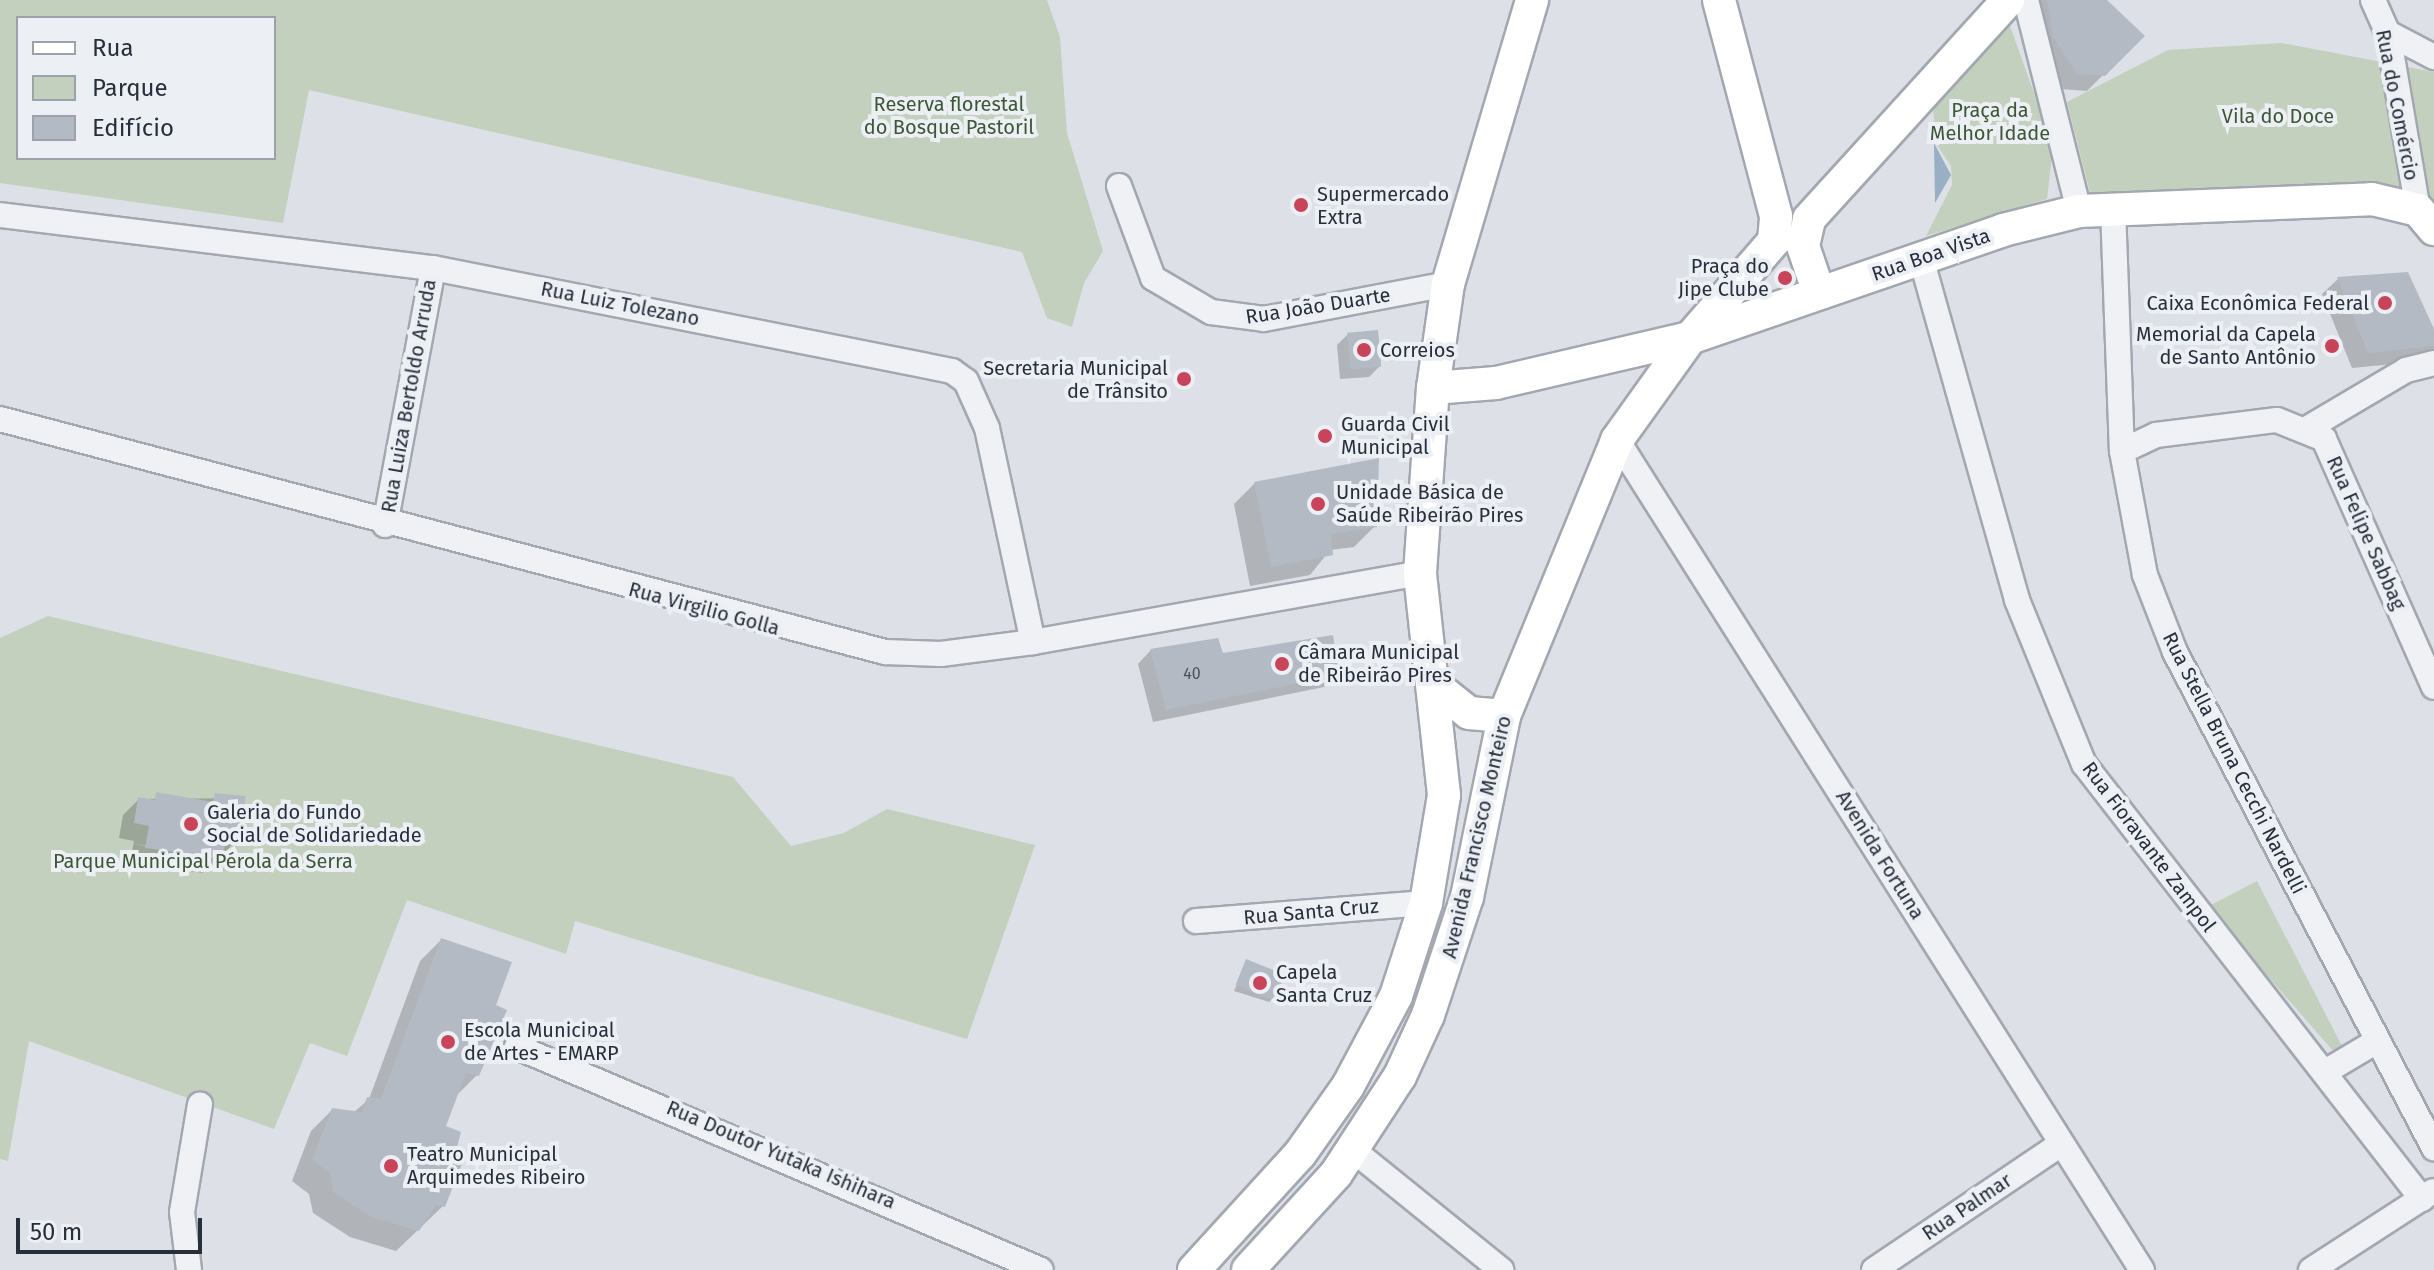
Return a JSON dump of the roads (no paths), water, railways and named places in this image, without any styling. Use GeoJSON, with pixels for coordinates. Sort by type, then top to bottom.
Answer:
{"type":"FeatureCollection","features":[{"type":"Feature","properties":{"kind":"main road","name":"Avenida Francisco Monteiro"},"geometry":{"type":"LineString","coordinates":[[1194,1270],[1300,1154],[1355,1075],[1396,996],[1426,903],[1444,795],[1435,686],[1420,573],[1433,388],[1448,284],[1532,0]]}},
{"type":"Feature","properties":{"kind":"main road"},"geometry":{"type":"LineString","coordinates":[[1719,0],[1764,171],[1803,194],[1835,188]]}},
{"type":"Feature","properties":{"kind":"main road"},"geometry":{"type":"LineString","coordinates":[[1819,293],[1805,231],[1835,188],[2010,1]]}},
{"type":"Feature","properties":{"kind":"main road","name":"Avenida Francisco Monteiro"},"geometry":{"type":"LineString","coordinates":[[1248,1270],[1353,1150],[1400,1076],[1447,964],[1504,716],[1617,440],[1690,338],[1774,241],[1764,171]]}},
{"type":"Feature","properties":{"kind":"main road","name":"Rua Boa Vista"},"geometry":{"type":"LineString","coordinates":[[1433,388],[1496,383],[1690,338],[1921,258],[2079,211],[2372,199],[2428,222]]}},
{"type":"Feature","properties":{"kind":"main road"},"geometry":{"type":"LineString","coordinates":[[1435,686],[1469,713],[1504,716]]}},
{"type":"Feature","properties":{"kind":"street","name":"Rua do Comércio"},"geometry":{"type":"LineString","coordinates":[[2373,0],[2388,33],[2428,222]]}},
{"type":"Feature","properties":{"kind":"street"},"geometry":{"type":"LineString","coordinates":[[2010,1],[2079,211]]}},
{"type":"Feature","properties":{"kind":"street"},"geometry":{"type":"LineString","coordinates":[[2388,33],[2434,57]]}},
{"type":"Feature","properties":{"kind":"street","name":"Rua João Duarte"},"geometry":{"type":"LineString","coordinates":[[1119,186],[1153,278],[1211,312],[1264,319],[1448,284]]}},
{"type":"Feature","properties":{"kind":"street","name":"Rua Stella Bruna Cecchi Nardelli"},"geometry":{"type":"LineString","coordinates":[[2113,208],[2122,451],[2134,535],[2175,652],[2434,1148]]}},
{"type":"Feature","properties":{"kind":"street","name":"Rua Luiz Tolezano"},"geometry":{"type":"LineString","coordinates":[[0,215],[433,268],[952,371],[966,381],[987,428],[1033,642]]}},
{"type":"Feature","properties":{"kind":"street","name":"Rua Fioravante Zampol"},"geometry":{"type":"LineString","coordinates":[[1921,258],[1973,463],[2065,726],[2112,802],[2325,1072],[2428,1195]]}},
{"type":"Feature","properties":{"kind":"street","name":"Rua Luiza Bertoldo Arruda"},"geometry":{"type":"LineString","coordinates":[[385,525],[433,268]]}},
{"type":"Feature","properties":{"kind":"street"},"geometry":{"type":"LineString","coordinates":[[2122,451],[2156,435],[2245,423],[2308,428],[2406,370],[2434,363]]}},
{"type":"Feature","properties":{"kind":"street","name":"Rua Virgilio Golla"},"geometry":{"type":"LineString","coordinates":[[0,419],[385,525],[885,652],[941,654],[1033,642],[1420,573]]}},
{"type":"Feature","properties":{"kind":"street","name":"Rua Felipe Sabbag"},"geometry":{"type":"LineString","coordinates":[[2308,428],[2337,464],[2424,640],[2434,687]]}},
{"type":"Feature","properties":{"kind":"street","name":"Avenida Fortuna"},"geometry":{"type":"LineString","coordinates":[[1617,440],[2142,1270]]}},
{"type":"Feature","properties":{"kind":"street","name":"Rua Santa Cruz"},"geometry":{"type":"LineString","coordinates":[[1196,921],[1426,903]]}},
{"type":"Feature","properties":{"kind":"street"},"geometry":{"type":"LineString","coordinates":[[2325,1072],[2377,1041]]}},
{"type":"Feature","properties":{"kind":"street","name":"Rua Doutor Yutaka Ishihara"},"geometry":{"type":"LineString","coordinates":[[517,1047],[1041,1270]]}},
{"type":"Feature","properties":{"kind":"street"},"geometry":{"type":"LineString","coordinates":[[189,1270],[182,1212],[200,1105]]}},
{"type":"Feature","properties":{"kind":"street","name":"Rua Palmar"},"geometry":{"type":"LineString","coordinates":[[1874,1270],[2061,1144]]}},
{"type":"Feature","properties":{"kind":"street"},"geometry":{"type":"LineString","coordinates":[[1353,1150],[1501,1270]]}},
{"type":"Feature","properties":{"kind":"street"},"geometry":{"type":"LineString","coordinates":[[2311,1270],[2428,1195]]}},
{"type":"Feature","properties":{"kind":"water"},"geometry":{"type":"Polygon","coordinates":[[[1934,143],[1951,175],[1935,203],[1934,143]]]}},
{"type":"Feature","properties":{"kind":"place","name":"Supermercado Extra"},"geometry":{"type":"Point","coordinates":[1301,205]}},
{"type":"Feature","properties":{"kind":"place","name":"Praça do Jipe Clube"},"geometry":{"type":"Point","coordinates":[1785,278]}},
{"type":"Feature","properties":{"kind":"place","name":"Caixa Econômica Federal"},"geometry":{"type":"Point","coordinates":[2385,303]}},
{"type":"Feature","properties":{"kind":"place","name":"Memorial da Capela de Santo Antônio"},"geometry":{"type":"Point","coordinates":[2332,346]}},
{"type":"Feature","properties":{"kind":"place","name":"Correios"},"geometry":{"type":"Point","coordinates":[1364,350]}},
{"type":"Feature","properties":{"kind":"place","name":"Secretaria Municipal de Trânsito"},"geometry":{"type":"Point","coordinates":[1184,379]}},
{"type":"Feature","properties":{"kind":"place","name":"Guarda Civil Municipal"},"geometry":{"type":"Point","coordinates":[1325,436]}},
{"type":"Feature","properties":{"kind":"place","name":"Unidade Básica de Saúde Ribeirão Pires"},"geometry":{"type":"Point","coordinates":[1318,504]}},
{"type":"Feature","properties":{"kind":"place","name":"Câmara Municipal de Ribeirão Pires"},"geometry":{"type":"Point","coordinates":[1282,664]}},
{"type":"Feature","properties":{"kind":"place","name":"Galeria do Fundo Social de Solidariedade"},"geometry":{"type":"Point","coordinates":[191,824]}},
{"type":"Feature","properties":{"kind":"place","name":"Capela Santa Cruz"},"geometry":{"type":"Point","coordinates":[1260,983]}},
{"type":"Feature","properties":{"kind":"place","name":"Escola Municipal de Artes - EMARP"},"geometry":{"type":"Point","coordinates":[448,1042]}},
{"type":"Feature","properties":{"kind":"place","name":"Teatro Municipal Arquimedes Ribeiro"},"geometry":{"type":"Point","coordinates":[391,1166]}},
{"type":"Feature","properties":{"kind":"park label","name":"Reserva florestal do Bosque Pastoril"},"geometry":{"type":"Point","coordinates":[949,116]}},
{"type":"Feature","properties":{"kind":"park label","name":"Vila do Doce"},"geometry":{"type":"Point","coordinates":[2278,116]}},
{"type":"Feature","properties":{"kind":"park label","name":"Praça da Melhor Idade"},"geometry":{"type":"Point","coordinates":[1990,122]}},
{"type":"Feature","properties":{"kind":"park label","name":"Parque Municipal Pérola da Serra"},"geometry":{"type":"Point","coordinates":[203,861]}}]}
